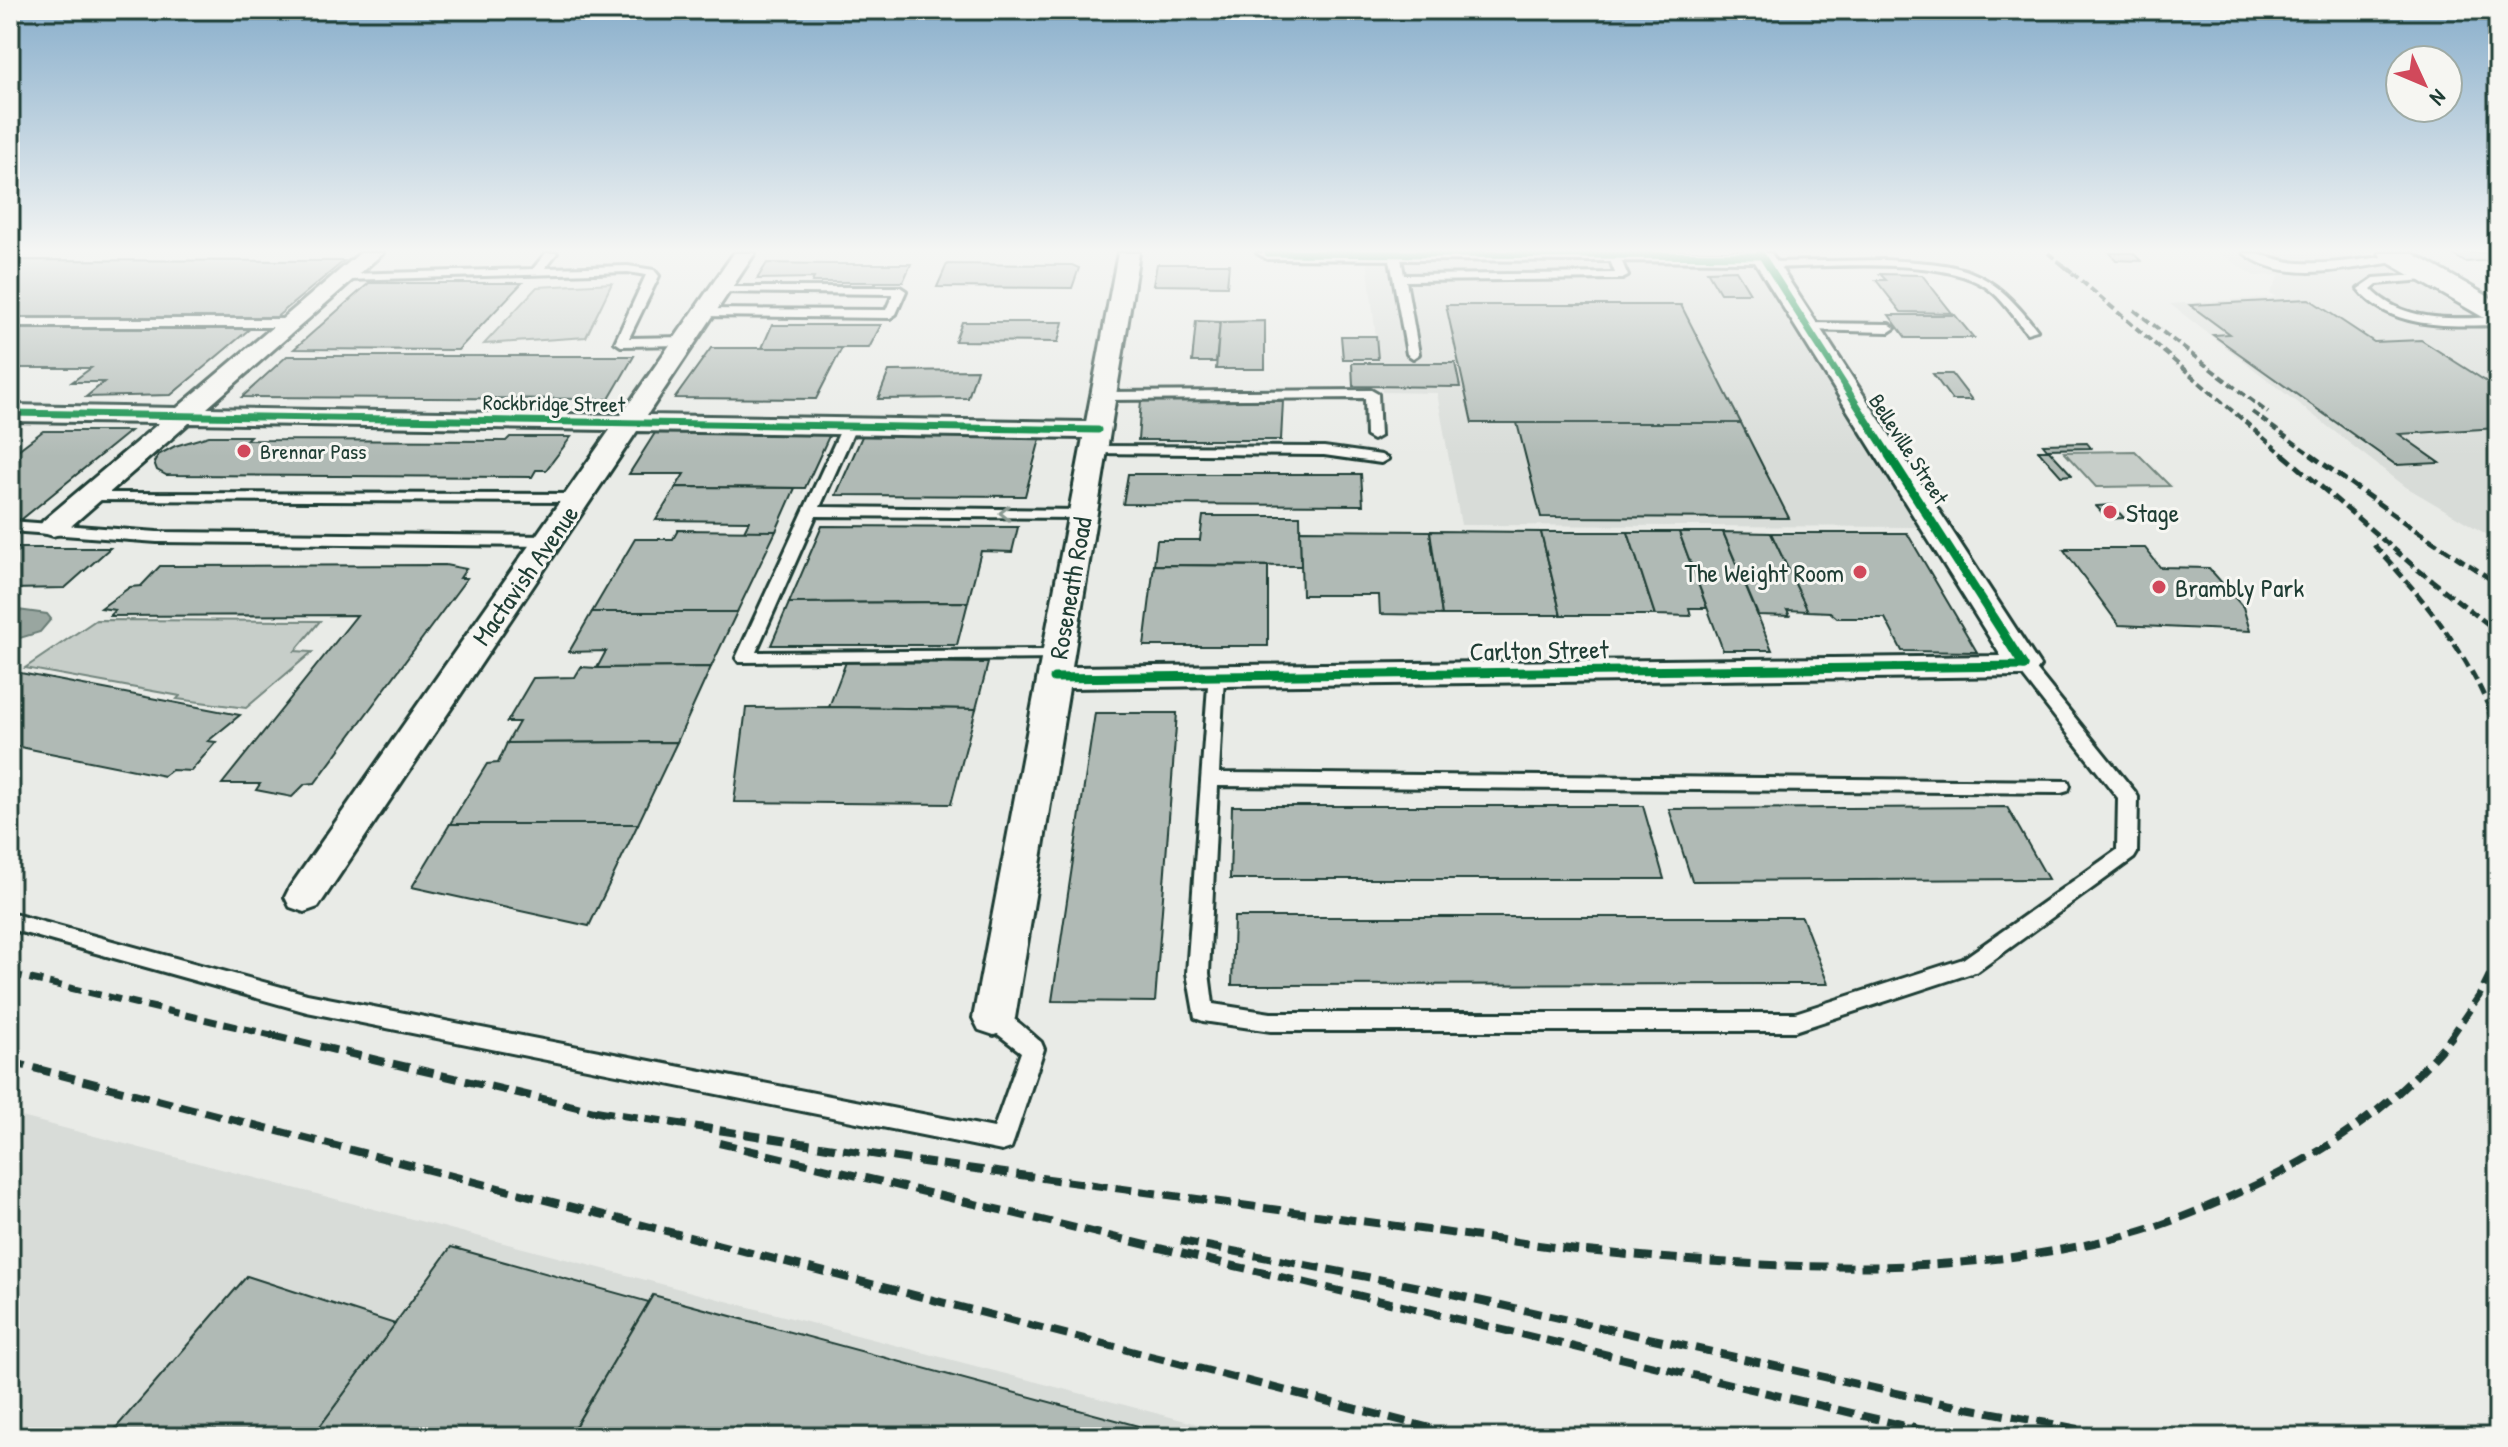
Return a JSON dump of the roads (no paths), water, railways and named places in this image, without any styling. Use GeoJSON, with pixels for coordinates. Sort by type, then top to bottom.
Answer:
{"type":"FeatureCollection","features":[{"type":"Feature","properties":{"kind":"street"},"geometry":{"type":"LineString","coordinates":[[53,527],[294,321]]}},
{"type":"Feature","properties":{"kind":"street","name":"Mactavish Avenue"},"geometry":{"type":"LineString","coordinates":[[304,897],[699,321]]}},
{"type":"Feature","properties":{"kind":"street","name":"Roseneath Road"},"geometry":{"type":"LineString","coordinates":[[994,1018],[1117,321]]}},
{"type":"Feature","properties":{"kind":"street","name":"Belleville Street"},"geometry":{"type":"LineString","coordinates":[[1804,321],[2024,666]]}},
{"type":"Feature","properties":{"kind":"street","name":"Rockbridge Street"},"geometry":{"type":"LineString","coordinates":[[10,413],[849,427],[1096,440]]}},
{"type":"Feature","properties":{"kind":"street","name":"Carlton Street"},"geometry":{"type":"LineString","coordinates":[[1056,666],[1215,676],[2024,666]]}},
{"type":"Feature","properties":{"kind":"lane"},"geometry":{"type":"LineString","coordinates":[[631,321],[621,342],[685,341]]}},
{"type":"Feature","properties":{"kind":"lane"},"geometry":{"type":"LineString","coordinates":[[1407,321],[1413,354]]}},
{"type":"Feature","properties":{"kind":"lane"},"geometry":{"type":"LineString","coordinates":[[2022,321],[2031,330]]}},
{"type":"Feature","properties":{"kind":"lane"},"geometry":{"type":"LineString","coordinates":[[2439,321],[2498,321]]}},
{"type":"Feature","properties":{"kind":"lane"},"geometry":{"type":"LineString","coordinates":[[10,323],[291,323]]}},
{"type":"Feature","properties":{"kind":"lane"},"geometry":{"type":"LineString","coordinates":[[1808,327],[1889,328]]}},
{"type":"Feature","properties":{"kind":"lane"},"geometry":{"type":"LineString","coordinates":[[1104,396],[1371,394],[1373,436]]}},
{"type":"Feature","properties":{"kind":"lane"},"geometry":{"type":"LineString","coordinates":[[849,427],[745,658],[1056,666]]}},
{"type":"Feature","properties":{"kind":"lane"},"geometry":{"type":"LineString","coordinates":[[1096,440],[1324,451],[1381,459]]}},
{"type":"Feature","properties":{"kind":"lane"},"geometry":{"type":"LineString","coordinates":[[89,497],[579,498]]}},
{"type":"Feature","properties":{"kind":"lane"},"geometry":{"type":"LineString","coordinates":[[811,511],[1083,514]]}},
{"type":"Feature","properties":{"kind":"lane"},"geometry":{"type":"LineString","coordinates":[[10,526],[157,537],[549,541]]}},
{"type":"Feature","properties":{"kind":"lane"},"geometry":{"type":"LineString","coordinates":[[1215,676],[1198,973],[1203,1012],[1271,1022],[1795,1022],[1970,965],[2127,853],[2128,797],[2024,666]]}},
{"type":"Feature","properties":{"kind":"lane"},"geometry":{"type":"LineString","coordinates":[[1209,779],[2061,786]]}},
{"type":"Feature","properties":{"kind":"lane"},"geometry":{"type":"LineString","coordinates":[[10,921],[307,1003],[1002,1140],[1033,1049],[994,1018]]}},
{"type":"Feature","properties":{"kind":"railway"},"geometry":{"type":"LineString","coordinates":[[2127,321],[2286,457]]}},
{"type":"Feature","properties":{"kind":"railway"},"geometry":{"type":"LineString","coordinates":[[2148,321],[2268,413]]}},
{"type":"Feature","properties":{"kind":"railway"},"geometry":{"type":"LineString","coordinates":[[2252,412],[2314,457]]}},
{"type":"Feature","properties":{"kind":"railway"},"geometry":{"type":"LineString","coordinates":[[2284,455],[2417,569],[2498,632]]}},
{"type":"Feature","properties":{"kind":"railway"},"geometry":{"type":"LineString","coordinates":[[2311,455],[2408,525],[2498,584]]}},
{"type":"Feature","properties":{"kind":"railway"},"geometry":{"type":"LineString","coordinates":[[2374,545],[2425,603],[2455,645],[2491,713]]}},
{"type":"Feature","properties":{"kind":"railway"},"geometry":{"type":"LineString","coordinates":[[2490,711],[2498,732]]}},
{"type":"Feature","properties":{"kind":"railway"},"geometry":{"type":"LineString","coordinates":[[2451,1037],[2479,996],[2498,958]]}},
{"type":"Feature","properties":{"kind":"railway"},"geometry":{"type":"LineString","coordinates":[[10,974],[280,1037]]}},
{"type":"Feature","properties":{"kind":"railway"},"geometry":{"type":"LineString","coordinates":[[271,1035],[607,1114]]}},
{"type":"Feature","properties":{"kind":"railway"},"geometry":{"type":"LineString","coordinates":[[596,1111],[923,1162],[1576,1250],[1786,1265],[1927,1265],[2067,1249],[2149,1229],[2220,1202],[2277,1175],[2359,1124],[2408,1083],[2453,1035]]}},
{"type":"Feature","properties":{"kind":"railway"},"geometry":{"type":"LineString","coordinates":[[10,1062],[1465,1437]]}},
{"type":"Feature","properties":{"kind":"railway"},"geometry":{"type":"LineString","coordinates":[[719,1143],[1952,1437]]}},
{"type":"Feature","properties":{"kind":"railway"},"geometry":{"type":"LineString","coordinates":[[1181,1241],[1429,1289],[1946,1404],[2122,1437]]}},
{"type":"Feature","properties":{"kind":"place","name":"Brennar Pass"},"geometry":{"type":"Point","coordinates":[244,451]}},
{"type":"Feature","properties":{"kind":"place","name":"Stage"},"geometry":{"type":"Point","coordinates":[2110,512]}},
{"type":"Feature","properties":{"kind":"place","name":"The Weight Room"},"geometry":{"type":"Point","coordinates":[1860,572]}},
{"type":"Feature","properties":{"kind":"place","name":"Brambly Park"},"geometry":{"type":"Point","coordinates":[2159,587]}}]}
